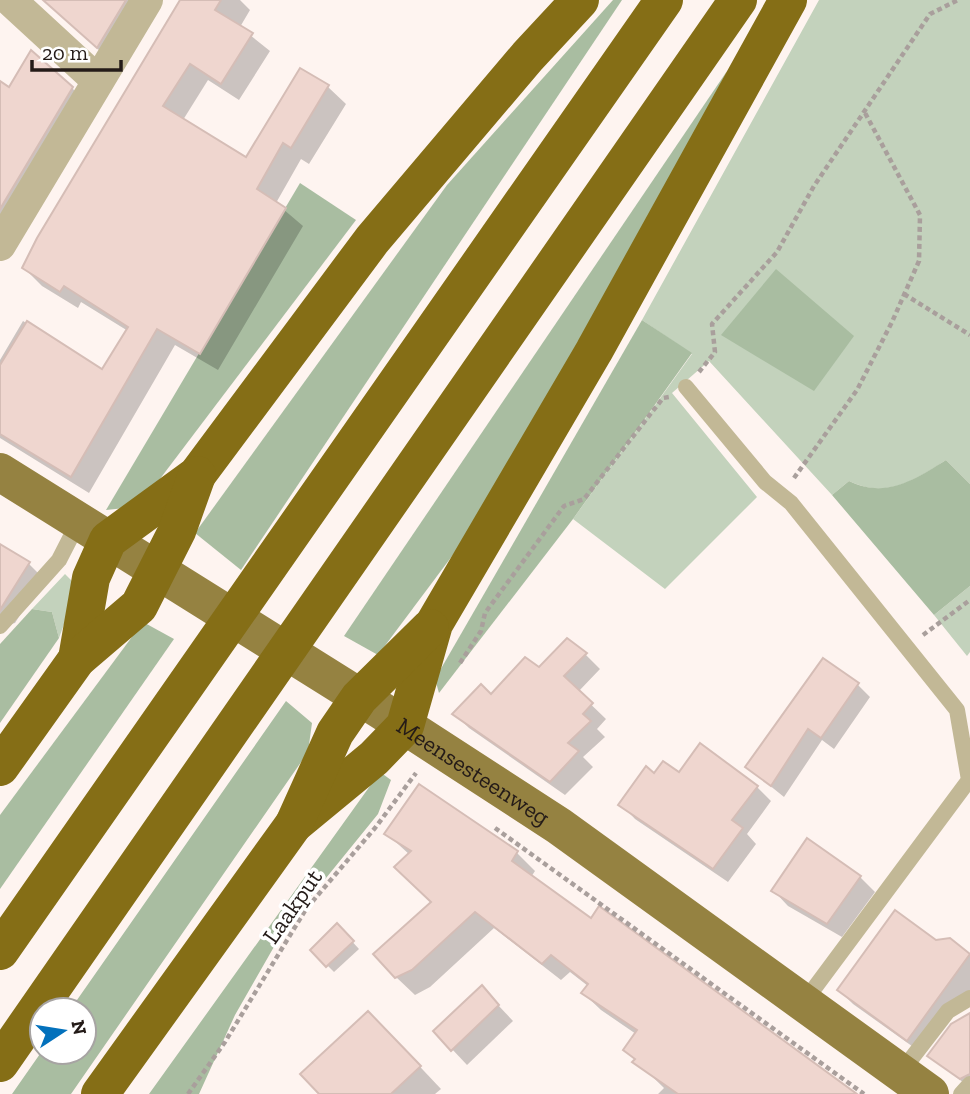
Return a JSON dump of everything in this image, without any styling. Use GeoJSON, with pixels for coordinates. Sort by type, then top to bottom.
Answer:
{"type":"FeatureCollection","features":[{"type":"Feature","properties":{"kind":"highway"},"geometry":{"type":"LineString","coordinates":[[0,767],[77,659],[139,606],[158,571],[197,475],[372,240],[528,56],[580,0]]}},
{"type":"Feature","properties":{"kind":"highway"},"geometry":{"type":"LineString","coordinates":[[0,951],[664,0]]}},
{"type":"Feature","properties":{"kind":"highway"},"geometry":{"type":"LineString","coordinates":[[0,1063],[738,0]]}},
{"type":"Feature","properties":{"kind":"highway"},"geometry":{"type":"LineString","coordinates":[[100,1094],[293,824],[331,741],[359,698],[434,624],[594,351],[788,0]]}},
{"type":"Feature","properties":{"kind":"highway"},"geometry":{"type":"LineString","coordinates":[[77,659],[91,578],[94,531],[197,475]]}},
{"type":"Feature","properties":{"kind":"highway"},"geometry":{"type":"LineString","coordinates":[[293,824],[374,758],[420,736],[434,624]]}},
{"type":"Feature","properties":{"kind":"main road","name":"Meensesteenweg"},"geometry":{"type":"LineString","coordinates":[[0,472],[558,826],[804,1002],[908,1084]]}},
{"type":"Feature","properties":{"kind":"street"},"geometry":{"type":"LineString","coordinates":[[10,0],[98,81]]}},
{"type":"Feature","properties":{"kind":"street"},"geometry":{"type":"LineString","coordinates":[[0,246],[147,0]]}},
{"type":"Feature","properties":{"kind":"lane"},"geometry":{"type":"LineString","coordinates":[[686,387],[765,482],[800,513],[957,710],[969,780],[804,1002]]}},
{"type":"Feature","properties":{"kind":"lane"},"geometry":{"type":"LineString","coordinates":[[0,626],[59,561],[94,531]]}},
{"type":"Feature","properties":{"kind":"lane"},"geometry":{"type":"LineString","coordinates":[[908,1084],[948,1011],[970,998]]}},
{"type":"Feature","properties":{"kind":"lane"},"geometry":{"type":"LineString","coordinates":[[961,1094],[970,1084]]}},
{"type":"Feature","properties":{"kind":"path"},"geometry":{"type":"LineString","coordinates":[[453,672],[481,631],[485,613],[564,506],[584,499],[663,398],[686,387],[715,352],[712,324],[777,252],[814,186],[930,14],[958,0]]}},
{"type":"Feature","properties":{"kind":"path"},"geometry":{"type":"LineString","coordinates":[[780,494],[842,414],[919,261],[920,215],[864,111]]}},
{"type":"Feature","properties":{"kind":"path"},"geometry":{"type":"LineString","coordinates":[[904,294],[970,335]]}},
{"type":"Feature","properties":{"kind":"path"},"geometry":{"type":"LineString","coordinates":[[909,647],[970,600]]}},
{"type":"Feature","properties":{"kind":"path","name":"Laakput"},"geometry":{"type":"LineString","coordinates":[[188,1094],[225,1042],[306,909],[374,828],[420,736]]}},
{"type":"Feature","properties":{"kind":"path"},"geometry":{"type":"LineString","coordinates":[[488,823],[864,1094]]}},
{"type":"Feature","properties":{"kind":"green space"},"geometry":{"type":"Polygon","coordinates":[[[613,0],[622,0],[241,570],[195,533],[447,185],[613,0]]]}},
{"type":"Feature","properties":{"kind":"green space"},"geometry":{"type":"Polygon","coordinates":[[[819,0],[970,0],[970,484],[946,460],[923,475],[899,485],[875,488],[849,481],[832,495],[709,361],[672,393],[757,497],[665,589],[573,519],[692,354],[642,320],[819,0]]]}},
{"type":"Feature","properties":{"kind":"green space"},"geometry":{"type":"Polygon","coordinates":[[[727,71],[697,133],[470,532],[378,655],[344,636],[727,71]]]}},
{"type":"Feature","properties":{"kind":"green space"},"geometry":{"type":"Polygon","coordinates":[[[300,183],[356,220],[144,500],[125,508],[106,510],[300,183]]]}},
{"type":"Feature","properties":{"kind":"green space"},"geometry":{"type":"Polygon","coordinates":[[[776,269],[854,336],[814,391],[721,335],[776,269]]]}},
{"type":"Feature","properties":{"kind":"green space"},"geometry":{"type":"Polygon","coordinates":[[[642,320],[692,353],[573,519],[439,693],[435,679],[642,320]]]}},
{"type":"Feature","properties":{"kind":"green space"},"geometry":{"type":"Polygon","coordinates":[[[946,460],[970,484],[970,586],[934,615],[832,495],[849,481],[875,488],[899,485],[946,460]]]}},
{"type":"Feature","properties":{"kind":"green space"},"geometry":{"type":"Polygon","coordinates":[[[65,574],[74,583],[74,597],[59,638],[52,612],[32,609],[65,574]]]}},
{"type":"Feature","properties":{"kind":"green space"},"geometry":{"type":"Polygon","coordinates":[[[970,586],[970,652],[967,656],[934,615],[970,586]]]}},
{"type":"Feature","properties":{"kind":"green space"},"geometry":{"type":"Polygon","coordinates":[[[32,609],[52,612],[59,638],[0,723],[0,644],[32,609]]]}},
{"type":"Feature","properties":{"kind":"green space"},"geometry":{"type":"Polygon","coordinates":[[[143,622],[174,639],[0,889],[0,815],[143,622]]]}},
{"type":"Feature","properties":{"kind":"green space"},"geometry":{"type":"Polygon","coordinates":[[[286,701],[312,723],[308,752],[98,1055],[98,996],[80,996],[286,701]]]}},
{"type":"Feature","properties":{"kind":"green space"},"geometry":{"type":"Polygon","coordinates":[[[380,772],[391,780],[378,814],[283,931],[235,1015],[199,1094],[149,1094],[380,772]]]}},
{"type":"Feature","properties":{"kind":"green space"},"geometry":{"type":"Polygon","coordinates":[[[32,1066],[90,1066],[71,1094],[12,1094],[32,1066]]]}},
{"type":"Feature","properties":{"kind":"building"},"geometry":{"type":"Polygon","coordinates":[[[43,0],[126,0],[97,48],[43,0]]]}},
{"type":"Feature","properties":{"kind":"building"},"geometry":{"type":"Polygon","coordinates":[[[180,0],[221,0],[215,10],[253,33],[221,84],[190,64],[163,106],[246,157],[300,68],[329,85],[291,148],[283,143],[257,189],[286,208],[200,354],[157,329],[71,477],[0,434],[0,365],[27,321],[102,369],[128,327],[64,286],[60,292],[22,268],[37,238],[180,0]]]}},
{"type":"Feature","properties":{"kind":"building"},"geometry":{"type":"Polygon","coordinates":[[[31,50],[73,87],[0,209],[0,81],[9,87],[31,50]]]}},
{"type":"Feature","properties":{"kind":"building"},"geometry":{"type":"Polygon","coordinates":[[[0,544],[30,562],[0,610],[0,544]]]}},
{"type":"Feature","properties":{"kind":"building"},"geometry":{"type":"Polygon","coordinates":[[[567,638],[587,653],[564,676],[593,703],[583,714],[591,721],[568,743],[579,751],[550,782],[452,714],[481,684],[491,694],[525,657],[539,667],[567,638]]]}},
{"type":"Feature","properties":{"kind":"building"},"geometry":{"type":"Polygon","coordinates":[[[823,658],[859,683],[821,738],[808,729],[771,786],[745,767],[823,658]]]}},
{"type":"Feature","properties":{"kind":"building"},"geometry":{"type":"Polygon","coordinates":[[[700,743],[758,786],[732,820],[743,828],[713,869],[618,805],[646,766],[654,773],[663,761],[679,772],[700,743]]]}},
{"type":"Feature","properties":{"kind":"building"},"geometry":{"type":"Polygon","coordinates":[[[419,784],[518,851],[512,861],[591,918],[599,906],[857,1094],[678,1094],[632,1062],[635,1059],[623,1050],[637,1030],[581,993],[588,984],[551,955],[542,964],[475,912],[412,970],[395,978],[373,954],[431,902],[394,867],[411,851],[384,834],[419,784]]]}},
{"type":"Feature","properties":{"kind":"building"},"geometry":{"type":"Polygon","coordinates":[[[807,838],[861,876],[827,924],[771,891],[807,838]]]}},
{"type":"Feature","properties":{"kind":"building"},"geometry":{"type":"Polygon","coordinates":[[[895,910],[936,940],[950,938],[970,954],[907,1041],[837,990],[895,910]]]}},
{"type":"Feature","properties":{"kind":"building"},"geometry":{"type":"Polygon","coordinates":[[[337,923],[354,941],[326,967],[310,950],[337,923]]]}},
{"type":"Feature","properties":{"kind":"building"},"geometry":{"type":"Polygon","coordinates":[[[482,985],[499,1005],[451,1051],[433,1031],[482,985]]]}},
{"type":"Feature","properties":{"kind":"building"},"geometry":{"type":"Polygon","coordinates":[[[368,1011],[421,1066],[391,1094],[319,1094],[300,1074],[368,1011]]]}},
{"type":"Feature","properties":{"kind":"building"},"geometry":{"type":"Polygon","coordinates":[[[970,1013],[970,1074],[960,1079],[927,1056],[951,1024],[970,1013]]]}}]}
